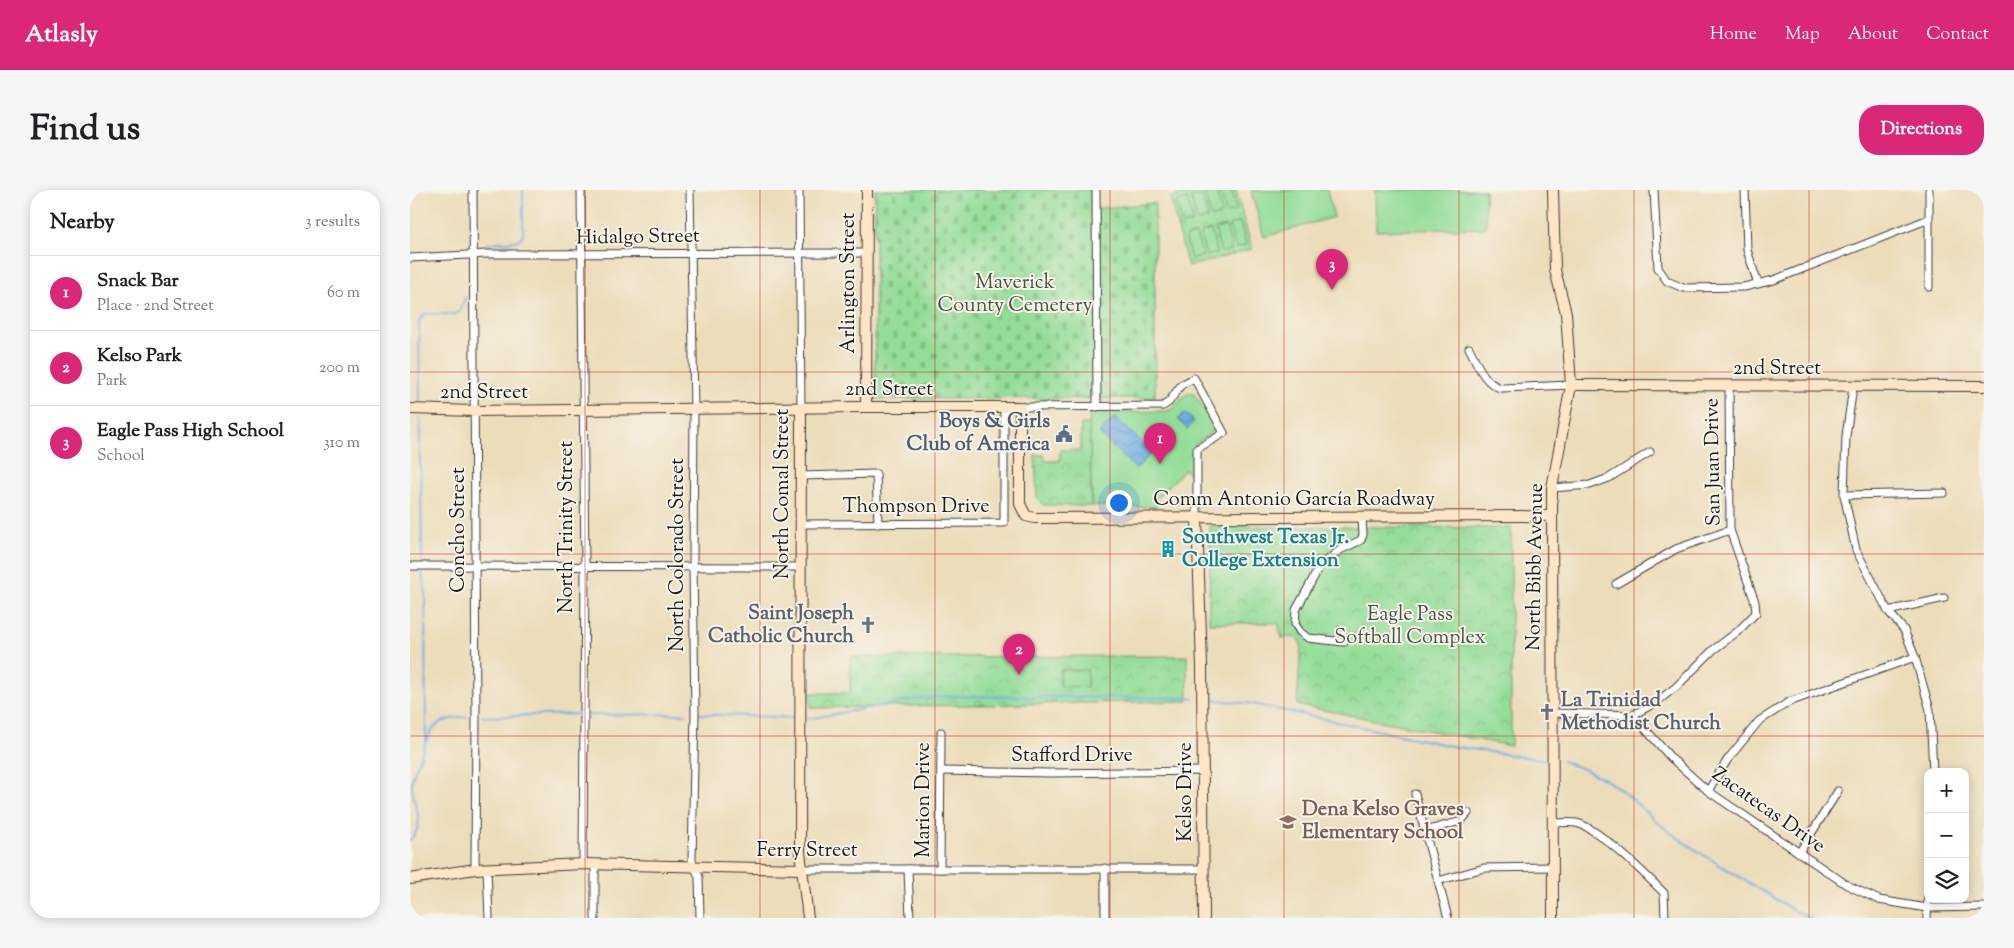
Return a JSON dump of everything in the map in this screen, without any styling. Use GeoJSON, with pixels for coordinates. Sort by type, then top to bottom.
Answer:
{"type":"FeatureCollection","features":[{"type":"Feature","properties":{"kind":"street","name":"Concho Street"},"geometry":{"type":"LineString","coordinates":[[473,190],[475,869]]}},
{"type":"Feature","properties":{"kind":"street","name":"North Trinity Street"},"geometry":{"type":"LineString","coordinates":[[581,190],[585,567],[582,864]]}},
{"type":"Feature","properties":{"kind":"street","name":"North Colorado Street"},"geometry":{"type":"LineString","coordinates":[[690,190],[694,410],[693,566],[695,713],[692,861],[699,876],[700,918]]}},
{"type":"Feature","properties":{"kind":"street","name":"North Comal Street"},"geometry":{"type":"LineString","coordinates":[[799,190],[800,476],[802,524],[800,852],[808,918]]}},
{"type":"Feature","properties":{"kind":"street","name":"Arlington Street"},"geometry":{"type":"LineString","coordinates":[[866,407],[867,190]]}},
{"type":"Feature","properties":{"kind":"street"},"geometry":{"type":"LineString","coordinates":[[1096,190],[1097,407]]}},
{"type":"Feature","properties":{"kind":"street","name":"North Bibb Avenue"},"geometry":{"type":"LineString","coordinates":[[1553,190],[1555,270],[1566,313],[1571,385],[1552,488],[1553,918]]}},
{"type":"Feature","properties":{"kind":"street"},"geometry":{"type":"LineString","coordinates":[[1654,190],[1658,268],[1667,281],[1683,288],[1744,287],[1774,280],[1929,218]]}},
{"type":"Feature","properties":{"kind":"street"},"geometry":{"type":"LineString","coordinates":[[1745,190],[1746,250],[1758,284]]}},
{"type":"Feature","properties":{"kind":"street"},"geometry":{"type":"LineString","coordinates":[[1929,190],[1929,287]]}},
{"type":"Feature","properties":{"kind":"street","name":"Hidalgo Street"},"geometry":{"type":"LineString","coordinates":[[410,258],[487,254],[867,253]]}},
{"type":"Feature","properties":{"kind":"street"},"geometry":{"type":"LineString","coordinates":[[1469,348],[1486,380],[1492,385],[1501,388],[1571,385]]}},
{"type":"Feature","properties":{"kind":"street","name":"2nd Street"},"geometry":{"type":"LineString","coordinates":[[410,409],[583,411],[866,407],[1163,406],[1169,402],[1182,386],[1194,378],[1224,433],[1197,449],[1196,517]]}},
{"type":"Feature","properties":{"kind":"street","name":"2nd Street"},"geometry":{"type":"LineString","coordinates":[[1571,385],[1984,386]]}},
{"type":"Feature","properties":{"kind":"street","name":"San Juan Drive"},"geometry":{"type":"LineString","coordinates":[[1633,716],[1676,688],[1713,650],[1737,632],[1756,613],[1755,602],[1730,530],[1729,386]]}},
{"type":"Feature","properties":{"kind":"street"},"geometry":{"type":"LineString","coordinates":[[1854,386],[1846,436],[1844,495],[1856,550],[1888,611],[1904,630],[1914,657],[1930,710],[1933,768]]}},
{"type":"Feature","properties":{"kind":"street","name":"Thompson Drive"},"geometry":{"type":"LineString","coordinates":[[802,524],[1004,523],[1004,407]]}},
{"type":"Feature","properties":{"kind":"street","name":"Comm Antonio García Roadway"},"geometry":{"type":"LineString","coordinates":[[1020,407],[1020,504],[1026,516],[1035,518],[1552,516]]}},
{"type":"Feature","properties":{"kind":"street"},"geometry":{"type":"LineString","coordinates":[[1552,488],[1590,485],[1609,478],[1650,452]]}},
{"type":"Feature","properties":{"kind":"street"},"geometry":{"type":"LineString","coordinates":[[800,476],[876,474],[878,524]]}},
{"type":"Feature","properties":{"kind":"street"},"geometry":{"type":"LineString","coordinates":[[1844,495],[1944,493]]}},
{"type":"Feature","properties":{"kind":"street","name":"Kelso Drive"},"geometry":{"type":"LineString","coordinates":[[1196,517],[1202,666],[1204,918]]}},
{"type":"Feature","properties":{"kind":"street"},"geometry":{"type":"LineString","coordinates":[[1344,642],[1308,638],[1300,632],[1296,624],[1296,610],[1320,566],[1340,550],[1361,540],[1363,535],[1362,517]]}},
{"type":"Feature","properties":{"kind":"street"},"geometry":{"type":"LineString","coordinates":[[1616,584],[1676,549],[1730,530]]}},
{"type":"Feature","properties":{"kind":"street"},"geometry":{"type":"LineString","coordinates":[[410,566],[801,567]]}},
{"type":"Feature","properties":{"kind":"street"},"geometry":{"type":"LineString","coordinates":[[1888,611],[1944,598]]}},
{"type":"Feature","properties":{"kind":"street"},"geometry":{"type":"LineString","coordinates":[[1708,791],[1728,759],[1759,722],[1781,707],[1789,702],[1914,657]]}},
{"type":"Feature","properties":{"kind":"street"},"geometry":{"type":"LineString","coordinates":[[1553,713],[1633,716]]}},
{"type":"Feature","properties":{"kind":"street","name":"Zacatecas Drive"},"geometry":{"type":"LineString","coordinates":[[1633,716],[1671,758],[1708,791],[1847,885],[1880,900],[1927,908],[1984,907]]}},
{"type":"Feature","properties":{"kind":"street","name":"Marion Drive"},"geometry":{"type":"LineString","coordinates":[[940,868],[941,732]]}},
{"type":"Feature","properties":{"kind":"street","name":"Stafford Drive"},"geometry":{"type":"LineString","coordinates":[[942,771],[1041,773],[1204,771]]}},
{"type":"Feature","properties":{"kind":"street"},"geometry":{"type":"LineString","coordinates":[[1799,853],[1838,791]]}},
{"type":"Feature","properties":{"kind":"street"},"geometry":{"type":"LineString","coordinates":[[1415,794],[1448,918]]}},
{"type":"Feature","properties":{"kind":"street"},"geometry":{"type":"LineString","coordinates":[[1425,831],[1461,821],[1468,813]]}},
{"type":"Feature","properties":{"kind":"street"},"geometry":{"type":"LineString","coordinates":[[1553,823],[1578,823],[1602,838],[1640,868],[1664,893],[1665,918]]}},
{"type":"Feature","properties":{"kind":"street","name":"Ferry Street"},"geometry":{"type":"LineString","coordinates":[[410,879],[475,869],[582,864],[802,869],[1204,868]]}},
{"type":"Feature","properties":{"kind":"street"},"geometry":{"type":"LineString","coordinates":[[595,865],[595,918]]}},
{"type":"Feature","properties":{"kind":"street"},"geometry":{"type":"LineString","coordinates":[[1438,881],[1484,868],[1552,867]]}},
{"type":"Feature","properties":{"kind":"street"},"geometry":{"type":"LineString","coordinates":[[908,868],[910,918]]}},
{"type":"Feature","properties":{"kind":"street"},"geometry":{"type":"LineString","coordinates":[[1104,918],[1105,868]]}},
{"type":"Feature","properties":{"kind":"street"},"geometry":{"type":"LineString","coordinates":[[487,869],[489,918]]}},
{"type":"Feature","properties":{"kind":"street"},"geometry":{"type":"LineString","coordinates":[[1927,903],[1928,918]]}},
{"type":"Feature","properties":{"kind":"green space","name":"Maverick County Cemetery"},"geometry":{"type":"Polygon","coordinates":[[[875,190],[1093,190],[1093,209],[1155,203],[1155,398],[875,399],[875,190]]]}},
{"type":"Feature","properties":{"kind":"green space"},"geometry":{"type":"Polygon","coordinates":[[[1197,190],[1236,190],[1252,249],[1188,267],[1170,198],[1197,190]]]}},
{"type":"Feature","properties":{"kind":"green space"},"geometry":{"type":"Polygon","coordinates":[[[1220,190],[1231,190],[1237,210],[1226,213],[1220,190]]]}},
{"type":"Feature","properties":{"kind":"green space"},"geometry":{"type":"Polygon","coordinates":[[[1327,190],[1334,217],[1264,237],[1251,191],[1327,190]]]}},
{"type":"Feature","properties":{"kind":"green space"},"geometry":{"type":"Polygon","coordinates":[[[1375,190],[1485,190],[1486,228],[1376,231],[1375,190]]]}},
{"type":"Feature","properties":{"kind":"green space"},"geometry":{"type":"Polygon","coordinates":[[[1216,191],[1222,214],[1211,217],[1205,194],[1216,191]]]}},
{"type":"Feature","properties":{"kind":"green space"},"geometry":{"type":"Polygon","coordinates":[[[1202,195],[1208,218],[1197,221],[1191,198],[1202,195]]]}},
{"type":"Feature","properties":{"kind":"green space"},"geometry":{"type":"Polygon","coordinates":[[[1187,199],[1193,222],[1182,225],[1176,202],[1187,199]]]}},
{"type":"Feature","properties":{"kind":"green space"},"geometry":{"type":"Polygon","coordinates":[[[1240,222],[1246,245],[1236,248],[1229,225],[1240,222]]]}},
{"type":"Feature","properties":{"kind":"green space"},"geometry":{"type":"Polygon","coordinates":[[[1226,226],[1232,249],[1221,252],[1215,229],[1226,226]]]}},
{"type":"Feature","properties":{"kind":"green space"},"geometry":{"type":"Polygon","coordinates":[[[1211,230],[1217,253],[1206,256],[1200,233],[1211,230]]]}},
{"type":"Feature","properties":{"kind":"green space"},"geometry":{"type":"Polygon","coordinates":[[[1196,234],[1203,256],[1191,259],[1185,237],[1196,234]]]}},
{"type":"Feature","properties":{"kind":"green space"},"geometry":{"type":"Polygon","coordinates":[[[1189,393],[1194,394],[1215,426],[1213,431],[1195,445],[1195,472],[1187,472],[1185,469],[1158,497],[1157,507],[1092,506],[1089,413],[1168,411],[1189,393]]]}},
{"type":"Feature","properties":{"kind":"green space"},"geometry":{"type":"Polygon","coordinates":[[[1081,424],[1090,424],[1091,506],[1043,505],[1037,499],[1035,455],[1044,455],[1045,461],[1060,461],[1060,450],[1081,450],[1081,424]]]}},
{"type":"Feature","properties":{"kind":"green space","name":"Eagle Pass Softball Complex"},"geometry":{"type":"Polygon","coordinates":[[[1210,526],[1511,528],[1511,746],[1297,705],[1301,644],[1296,637],[1282,638],[1278,623],[1209,623],[1210,526]]]}},
{"type":"Feature","properties":{"kind":"green space"},"geometry":{"type":"Polygon","coordinates":[[[1187,656],[1188,701],[811,708],[810,693],[850,693],[850,657],[1187,656]]]}},
{"type":"Feature","properties":{"kind":"green space"},"geometry":{"type":"Polygon","coordinates":[[[1060,670],[1087,670],[1087,687],[1060,686],[1060,670]]]}},
{"type":"Feature","properties":{"kind":"water"},"geometry":{"type":"Polygon","coordinates":[[[1184,413],[1194,421],[1187,429],[1178,420],[1184,413]]]}},
{"type":"Feature","properties":{"kind":"water"},"geometry":{"type":"Polygon","coordinates":[[[1115,417],[1152,452],[1136,469],[1099,434],[1115,417]]]}},
{"type":"Feature","properties":{"kind":"waterway"},"geometry":{"type":"LineString","coordinates":[[486,245],[521,238],[523,234],[523,190]]}},
{"type":"Feature","properties":{"kind":"waterway"},"geometry":{"type":"LineString","coordinates":[[420,402],[419,321],[425,314],[455,314],[459,312],[466,297]]}},
{"type":"Feature","properties":{"kind":"waterway"},"geometry":{"type":"LineString","coordinates":[[420,418],[422,558]]}},
{"type":"Feature","properties":{"kind":"waterway"},"geometry":{"type":"LineString","coordinates":[[422,572],[425,593],[426,741]]}},
{"type":"Feature","properties":{"kind":"waterway"},"geometry":{"type":"LineString","coordinates":[[807,719],[918,699],[949,696],[1193,698]]}},
{"type":"Feature","properties":{"kind":"waterway"},"geometry":{"type":"LineString","coordinates":[[1206,699],[1253,704],[1456,747],[1545,760]]}},
{"type":"Feature","properties":{"kind":"waterway"},"geometry":{"type":"LineString","coordinates":[[482,717],[577,714]]}},
{"type":"Feature","properties":{"kind":"waterway"},"geometry":{"type":"LineString","coordinates":[[589,715],[686,714]]}},
{"type":"Feature","properties":{"kind":"waterway"},"geometry":{"type":"LineString","coordinates":[[698,714],[793,718]]}},
{"type":"Feature","properties":{"kind":"waterway"},"geometry":{"type":"LineString","coordinates":[[410,840],[418,826],[412,781],[430,733],[440,723],[467,717]]}},
{"type":"Feature","properties":{"kind":"waterway"},"geometry":{"type":"LineString","coordinates":[[1562,761],[1611,783],[1668,831],[1690,846],[1795,911],[1811,918]]}},
{"type":"Feature","properties":{"kind":"place","name":"Eagle Pass High School"},"geometry":{"type":"Point","coordinates":[1332,290]}},
{"type":"Feature","properties":{"kind":"place","name":"Boys & Girls Club of America"},"geometry":{"type":"Point","coordinates":[1064,434]}},
{"type":"Feature","properties":{"kind":"place","name":"Snack Bar"},"geometry":{"type":"Point","coordinates":[1160,464]}},
{"type":"Feature","properties":{"kind":"place","name":"Southwest Texas Jr. College Extension"},"geometry":{"type":"Point","coordinates":[1168,549]}},
{"type":"Feature","properties":{"kind":"place","name":"Saint Joseph Catholic Church"},"geometry":{"type":"Point","coordinates":[868,625]}},
{"type":"Feature","properties":{"kind":"place","name":"Kelso Park"},"geometry":{"type":"Point","coordinates":[1019,675]}},
{"type":"Feature","properties":{"kind":"place","name":"La Trinidad Methodist Church"},"geometry":{"type":"Point","coordinates":[1547,712]}},
{"type":"Feature","properties":{"kind":"place","name":"Dena Kelso Graves Elementary School"},"geometry":{"type":"Point","coordinates":[1288,822]}}]}
